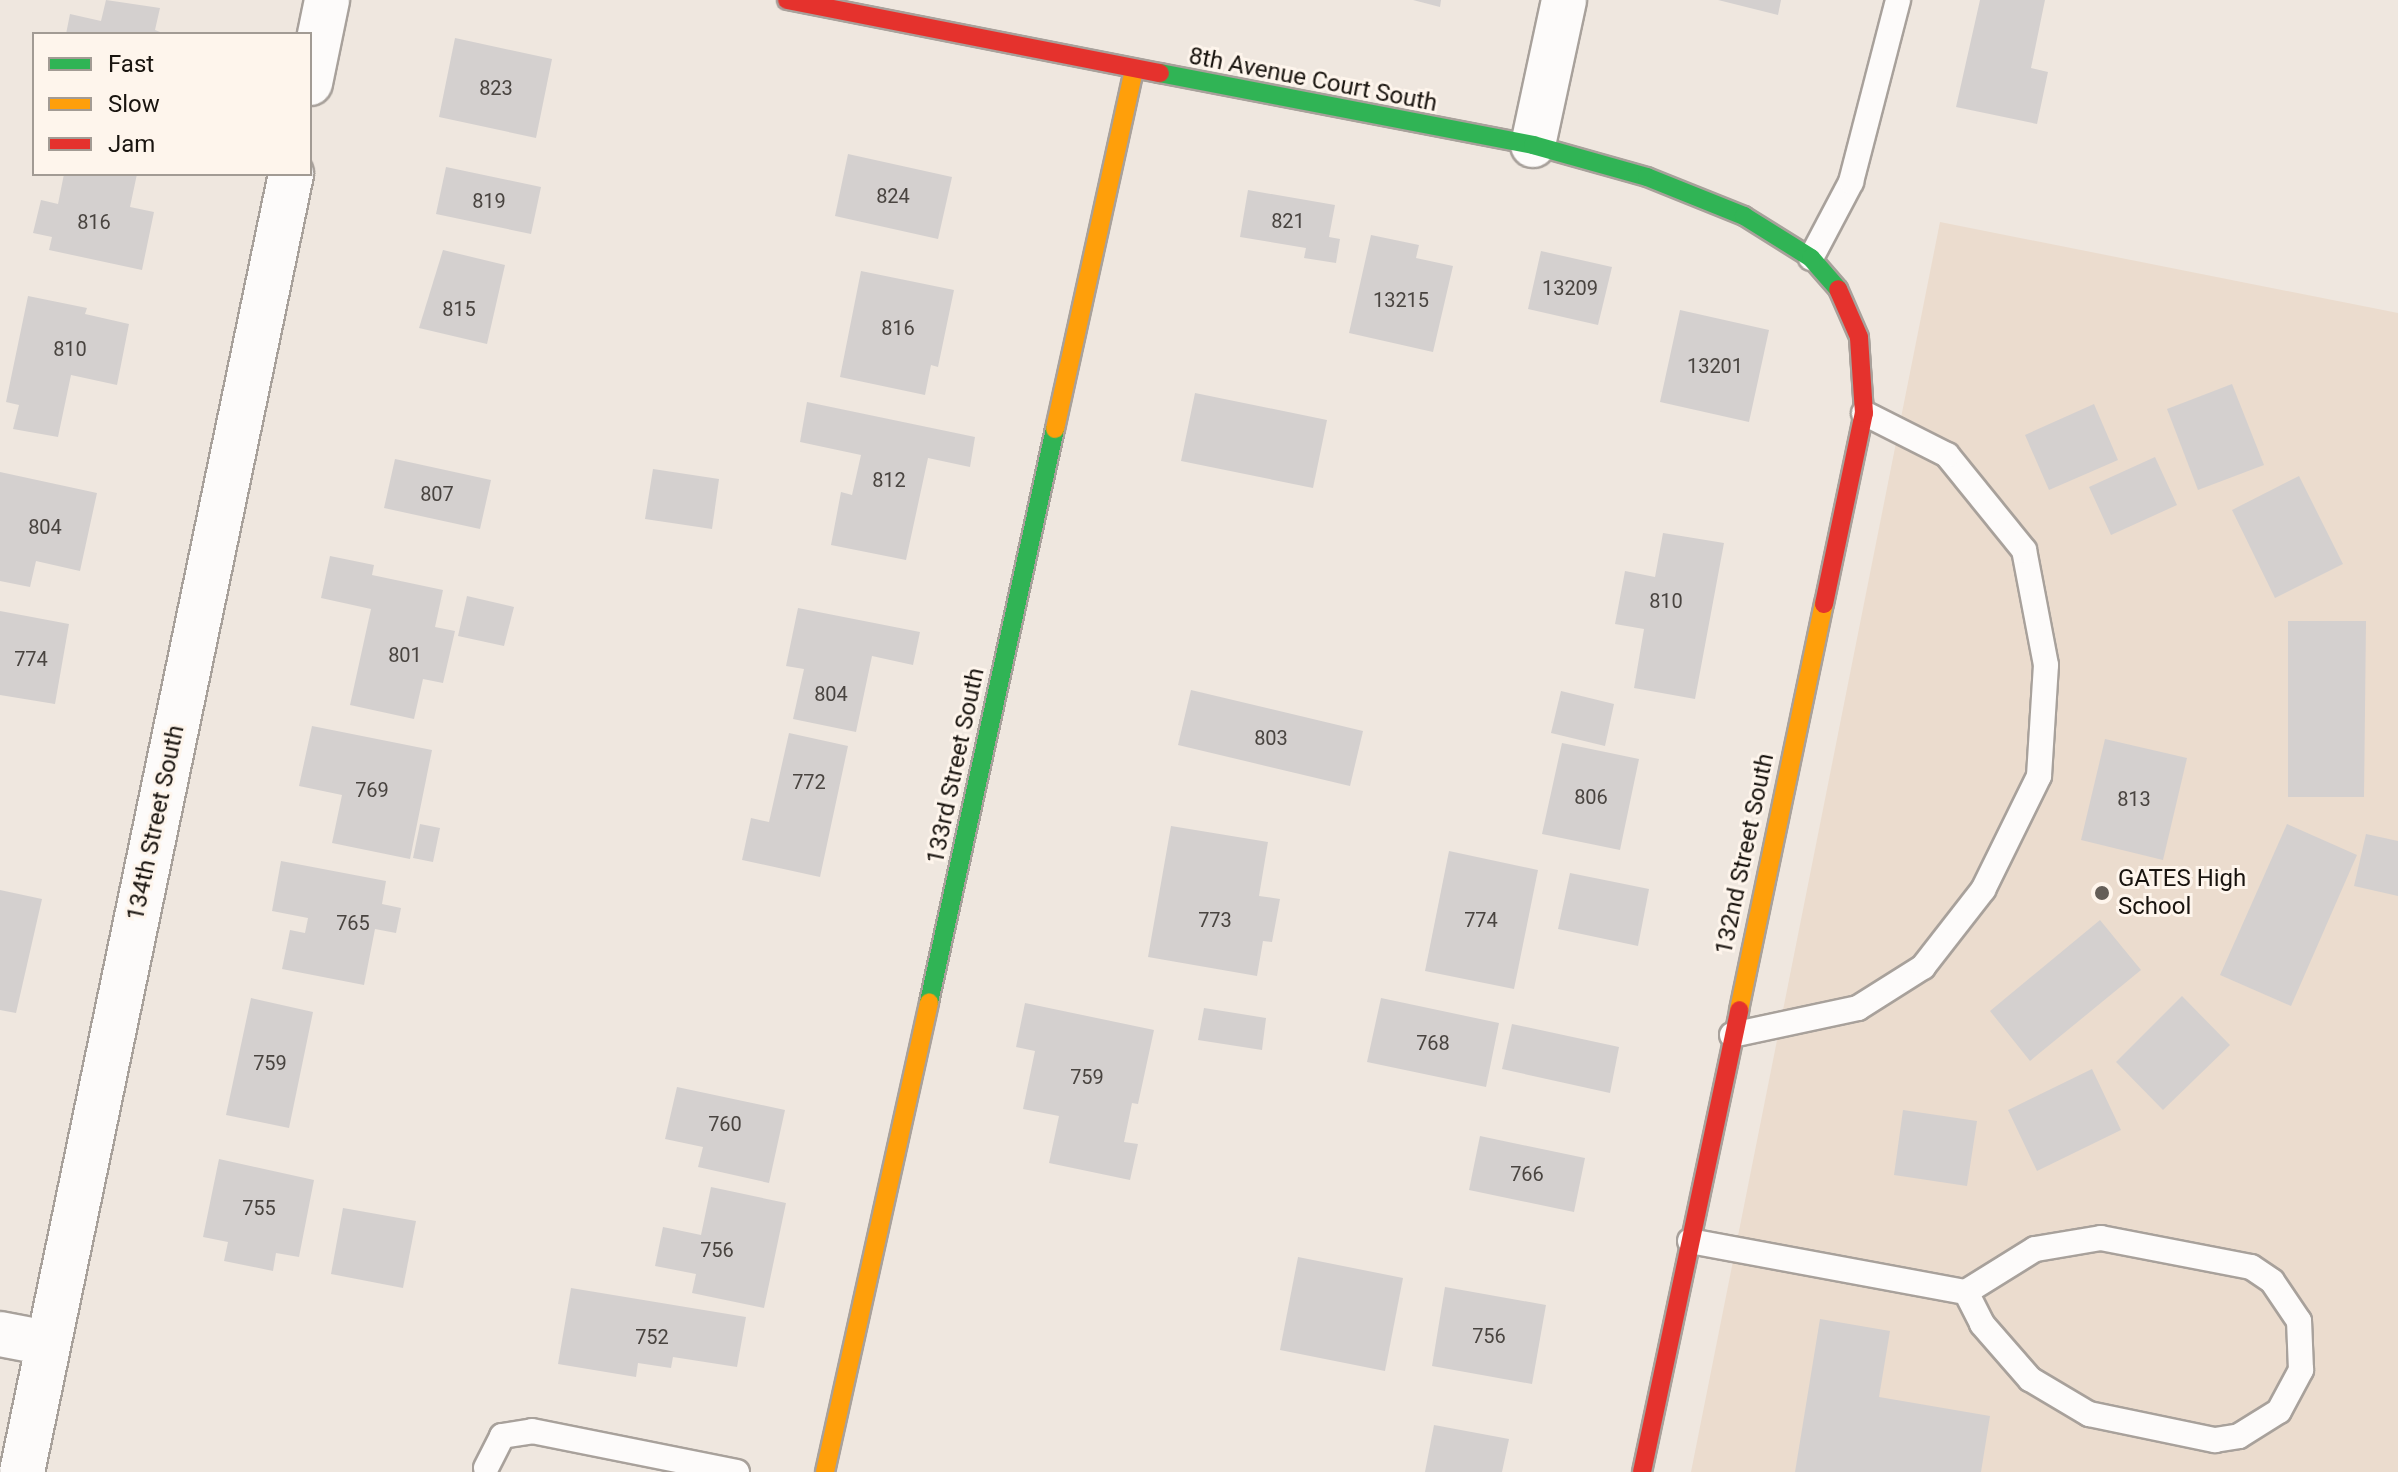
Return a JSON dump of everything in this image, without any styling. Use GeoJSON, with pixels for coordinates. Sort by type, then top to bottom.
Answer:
{"type":"FeatureCollection","features":[{"type":"Feature","properties":{"kind":"street"},"geometry":{"type":"LineString","coordinates":[[312,73],[327,0]]}},
{"type":"Feature","properties":{"kind":"street","name":"8th Avenue Court South"},"geometry":{"type":"LineString","coordinates":[[787,0],[1134,71],[1533,145],[1647,177],[1744,216],[1811,258]]}},
{"type":"Feature","properties":{"kind":"street"},"geometry":{"type":"LineString","coordinates":[[1533,145],[1564,0]]}},
{"type":"Feature","properties":{"kind":"street","name":"133rd Street South"},"geometry":{"type":"LineString","coordinates":[[825,1472],[1134,71]]}},
{"type":"Feature","properties":{"kind":"street","name":"134th Street South"},"geometry":{"type":"LineString","coordinates":[[22,1472],[291,176]]}},
{"type":"Feature","properties":{"kind":"street","name":"132nd Street South"},"geometry":{"type":"LineString","coordinates":[[1642,1472],[1864,413],[1859,337],[1834,280],[1811,258]]}},
{"type":"Feature","properties":{"kind":"street"},"geometry":{"type":"LineString","coordinates":[[0,1334],[47,1343]]}},
{"type":"Feature","properties":{"kind":"lane"},"geometry":{"type":"LineString","coordinates":[[1811,258],[1851,182],[1898,0]]}},
{"type":"Feature","properties":{"kind":"lane"},"geometry":{"type":"LineString","coordinates":[[1732,1035],[1858,1008],[1923,967],[1983,890],[2039,776],[2046,665],[2024,550],[1947,455],[1864,413]]}},
{"type":"Feature","properties":{"kind":"lane"},"geometry":{"type":"LineString","coordinates":[[1690,1241],[1966,1292],[2035,1249],[2101,1238],[2251,1267],[2272,1281],[2299,1321],[2301,1370],[2279,1411],[2239,1436],[2215,1440],[2089,1414],[2030,1379],[1982,1324],[1966,1292]]}},
{"type":"Feature","properties":{"kind":"lane"},"geometry":{"type":"LineString","coordinates":[[486,1468],[502,1436],[532,1431],[737,1472]]}},
{"type":"Feature","properties":{"kind":"shaded area","name":"GATES High School"},"geometry":{"type":"Polygon","coordinates":[[[1940,222],[2398,313],[2398,1472],[1691,1472],[1940,222]]]}},
{"type":"Feature","properties":{"kind":"building"},"geometry":{"type":"Polygon","coordinates":[[[106,0],[160,8],[155,30],[160,32],[66,32],[70,14],[101,21],[106,0]]]}},
{"type":"Feature","properties":{"kind":"building"},"geometry":{"type":"Polygon","coordinates":[[[1413,0],[1441,0],[1440,7],[1413,0]]]}},
{"type":"Feature","properties":{"kind":"building"},"geometry":{"type":"Polygon","coordinates":[[[1718,0],[1781,0],[1778,15],[1718,0]]]}},
{"type":"Feature","properties":{"kind":"building"},"geometry":{"type":"Polygon","coordinates":[[[1980,0],[2045,0],[2031,68],[2048,72],[2037,124],[1956,107],[1980,0]]]}},
{"type":"Feature","properties":{"kind":"building"},"geometry":{"type":"Polygon","coordinates":[[[455,38],[552,59],[536,138],[439,117],[455,38]]]}},
{"type":"Feature","properties":{"kind":"building"},"geometry":{"type":"Polygon","coordinates":[[[848,154],[952,177],[938,239],[835,216],[848,154]]]}},
{"type":"Feature","properties":{"kind":"building"},"geometry":{"type":"Polygon","coordinates":[[[446,167],[541,187],[531,234],[436,214],[446,167]]]}},
{"type":"Feature","properties":{"kind":"building"},"geometry":{"type":"Polygon","coordinates":[[[64,176],[137,176],[130,207],[154,212],[142,270],[49,250],[52,237],[33,233],[41,200],[58,204],[64,176]]]}},
{"type":"Feature","properties":{"kind":"building"},"geometry":{"type":"Polygon","coordinates":[[[1248,190],[1335,205],[1329,237],[1340,239],[1336,263],[1304,258],[1306,248],[1240,237],[1248,190]]]}},
{"type":"Feature","properties":{"kind":"building"},"geometry":{"type":"Polygon","coordinates":[[[1371,235],[1419,245],[1416,258],[1453,266],[1433,352],[1349,333],[1371,235]]]}},
{"type":"Feature","properties":{"kind":"building"},"geometry":{"type":"Polygon","coordinates":[[[443,250],[505,265],[487,344],[419,328],[443,250]]]}},
{"type":"Feature","properties":{"kind":"building"},"geometry":{"type":"Polygon","coordinates":[[[1541,251],[1612,267],[1598,325],[1528,309],[1541,251]]]}},
{"type":"Feature","properties":{"kind":"building"},"geometry":{"type":"Polygon","coordinates":[[[861,271],[954,290],[938,367],[931,365],[925,395],[840,377],[861,271]]]}},
{"type":"Feature","properties":{"kind":"building"},"geometry":{"type":"Polygon","coordinates":[[[28,296],[87,308],[85,314],[129,324],[117,385],[71,375],[58,437],[13,429],[19,405],[6,402],[28,296]]]}},
{"type":"Feature","properties":{"kind":"building"},"geometry":{"type":"Polygon","coordinates":[[[1680,310],[1769,330],[1749,422],[1660,402],[1680,310]]]}},
{"type":"Feature","properties":{"kind":"building"},"geometry":{"type":"Polygon","coordinates":[[[2232,384],[2264,465],[2198,490],[2167,409],[2232,384]]]}},
{"type":"Feature","properties":{"kind":"building"},"geometry":{"type":"Polygon","coordinates":[[[1195,393],[1327,420],[1313,488],[1181,461],[1195,393]]]}},
{"type":"Feature","properties":{"kind":"building"},"geometry":{"type":"Polygon","coordinates":[[[807,402],[975,437],[970,467],[928,458],[906,560],[831,545],[841,492],[852,495],[861,455],[800,442],[807,402]]]}},
{"type":"Feature","properties":{"kind":"building"},"geometry":{"type":"Polygon","coordinates":[[[2094,404],[2118,460],[2049,490],[2025,435],[2094,404]]]}},
{"type":"Feature","properties":{"kind":"building"},"geometry":{"type":"Polygon","coordinates":[[[2155,457],[2177,505],[2111,535],[2089,487],[2155,457]]]}},
{"type":"Feature","properties":{"kind":"building"},"geometry":{"type":"Polygon","coordinates":[[[395,459],[491,480],[480,529],[384,508],[395,459]]]}},
{"type":"Feature","properties":{"kind":"building"},"geometry":{"type":"Polygon","coordinates":[[[653,469],[719,479],[712,529],[645,519],[653,469]]]}},
{"type":"Feature","properties":{"kind":"building"},"geometry":{"type":"Polygon","coordinates":[[[0,472],[97,493],[80,571],[36,561],[30,587],[0,581],[0,472]]]}},
{"type":"Feature","properties":{"kind":"building"},"geometry":{"type":"Polygon","coordinates":[[[2299,476],[2343,564],[2275,598],[2232,510],[2299,476]]]}},
{"type":"Feature","properties":{"kind":"building"},"geometry":{"type":"Polygon","coordinates":[[[1663,533],[1724,543],[1695,699],[1634,688],[1644,629],[1615,624],[1625,571],[1655,577],[1663,533]]]}},
{"type":"Feature","properties":{"kind":"building"},"geometry":{"type":"Polygon","coordinates":[[[330,556],[374,565],[372,575],[443,590],[435,627],[455,631],[443,683],[423,679],[414,719],[350,705],[371,609],[321,598],[330,556]]]}},
{"type":"Feature","properties":{"kind":"building"},"geometry":{"type":"Polygon","coordinates":[[[467,596],[514,607],[504,646],[458,636],[467,596]]]}},
{"type":"Feature","properties":{"kind":"building"},"geometry":{"type":"Polygon","coordinates":[[[798,608],[920,632],[913,665],[872,656],[856,732],[793,719],[804,669],[786,666],[798,608]]]}},
{"type":"Feature","properties":{"kind":"building"},"geometry":{"type":"Polygon","coordinates":[[[0,611],[69,624],[55,704],[0,695],[0,611]]]}},
{"type":"Feature","properties":{"kind":"building"},"geometry":{"type":"Polygon","coordinates":[[[2288,621],[2366,621],[2364,797],[2288,797],[2288,621]]]}},
{"type":"Feature","properties":{"kind":"building"},"geometry":{"type":"Polygon","coordinates":[[[1191,690],[1363,731],[1350,786],[1178,745],[1191,690]]]}},
{"type":"Feature","properties":{"kind":"building"},"geometry":{"type":"Polygon","coordinates":[[[1561,691],[1614,704],[1605,746],[1551,733],[1561,691]]]}},
{"type":"Feature","properties":{"kind":"building"},"geometry":{"type":"Polygon","coordinates":[[[312,726],[432,750],[410,859],[332,843],[342,795],[299,786],[312,726]]]}},
{"type":"Feature","properties":{"kind":"building"},"geometry":{"type":"Polygon","coordinates":[[[789,733],[848,746],[820,877],[742,860],[751,818],[769,822],[789,733]]]}},
{"type":"Feature","properties":{"kind":"building"},"geometry":{"type":"Polygon","coordinates":[[[2105,739],[2187,758],[2163,860],[2081,840],[2105,739]]]}},
{"type":"Feature","properties":{"kind":"building"},"geometry":{"type":"Polygon","coordinates":[[[1562,743],[1639,759],[1620,850],[1542,834],[1562,743]]]}},
{"type":"Feature","properties":{"kind":"building"},"geometry":{"type":"Polygon","coordinates":[[[420,824],[440,828],[433,862],[413,858],[420,824]]]}},
{"type":"Feature","properties":{"kind":"building"},"geometry":{"type":"Polygon","coordinates":[[[2287,824],[2357,855],[2291,1006],[2220,975],[2287,824]]]}},
{"type":"Feature","properties":{"kind":"building"},"geometry":{"type":"Polygon","coordinates":[[[1171,826],[1268,842],[1259,896],[1280,899],[1272,942],[1263,941],[1257,976],[1148,957],[1171,826]]]}},
{"type":"Feature","properties":{"kind":"building"},"geometry":{"type":"Polygon","coordinates":[[[2366,834],[2398,841],[2398,896],[2354,886],[2366,834]]]}},
{"type":"Feature","properties":{"kind":"building"},"geometry":{"type":"Polygon","coordinates":[[[1449,851],[1538,870],[1514,989],[1425,971],[1449,851]]]}},
{"type":"Feature","properties":{"kind":"building"},"geometry":{"type":"Polygon","coordinates":[[[281,861],[386,881],[382,904],[401,908],[396,933],[375,929],[364,985],[282,969],[290,930],[305,933],[308,918],[272,911],[281,861]]]}},
{"type":"Feature","properties":{"kind":"building"},"geometry":{"type":"Polygon","coordinates":[[[1570,873],[1649,889],[1638,946],[1558,929],[1570,873]]]}},
{"type":"Feature","properties":{"kind":"building"},"geometry":{"type":"Polygon","coordinates":[[[0,890],[42,899],[16,1013],[0,1010],[0,890]]]}},
{"type":"Feature","properties":{"kind":"building"},"geometry":{"type":"Polygon","coordinates":[[[2100,920],[2141,970],[2030,1061],[1990,1011],[2100,920]]]}},
{"type":"Feature","properties":{"kind":"building"},"geometry":{"type":"Polygon","coordinates":[[[2182,996],[2230,1045],[2163,1110],[2116,1062],[2182,996]]]}},
{"type":"Feature","properties":{"kind":"building"},"geometry":{"type":"Polygon","coordinates":[[[251,998],[313,1012],[289,1128],[226,1115],[251,998]]]}},
{"type":"Feature","properties":{"kind":"building"},"geometry":{"type":"Polygon","coordinates":[[[1381,998],[1499,1023],[1486,1087],[1367,1062],[1381,998]]]}},
{"type":"Feature","properties":{"kind":"building"},"geometry":{"type":"Polygon","coordinates":[[[1025,1003],[1154,1030],[1138,1104],[1132,1103],[1124,1142],[1138,1144],[1130,1180],[1049,1163],[1059,1116],[1023,1109],[1035,1051],[1016,1047],[1025,1003]]]}},
{"type":"Feature","properties":{"kind":"building"},"geometry":{"type":"Polygon","coordinates":[[[1204,1008],[1266,1018],[1262,1050],[1198,1040],[1204,1008]]]}},
{"type":"Feature","properties":{"kind":"building"},"geometry":{"type":"Polygon","coordinates":[[[1512,1024],[1619,1047],[1610,1093],[1502,1069],[1512,1024]]]}},
{"type":"Feature","properties":{"kind":"building"},"geometry":{"type":"Polygon","coordinates":[[[2092,1069],[2121,1130],[2037,1171],[2008,1110],[2092,1069]]]}},
{"type":"Feature","properties":{"kind":"building"},"geometry":{"type":"Polygon","coordinates":[[[677,1087],[785,1110],[769,1183],[698,1167],[703,1147],[665,1139],[677,1087]]]}},
{"type":"Feature","properties":{"kind":"building"},"geometry":{"type":"Polygon","coordinates":[[[1903,1110],[1977,1121],[1967,1186],[1894,1175],[1903,1110]]]}},
{"type":"Feature","properties":{"kind":"building"},"geometry":{"type":"Polygon","coordinates":[[[1480,1136],[1585,1158],[1574,1212],[1469,1190],[1480,1136]]]}},
{"type":"Feature","properties":{"kind":"building"},"geometry":{"type":"Polygon","coordinates":[[[219,1159],[314,1180],[299,1257],[276,1253],[273,1271],[224,1261],[228,1242],[203,1237],[219,1159]]]}},
{"type":"Feature","properties":{"kind":"building"},"geometry":{"type":"Polygon","coordinates":[[[711,1187],[786,1203],[764,1308],[692,1293],[696,1274],[655,1266],[663,1227],[701,1235],[711,1187]]]}},
{"type":"Feature","properties":{"kind":"building"},"geometry":{"type":"Polygon","coordinates":[[[343,1208],[416,1221],[403,1288],[331,1274],[343,1208]]]}},
{"type":"Feature","properties":{"kind":"building"},"geometry":{"type":"Polygon","coordinates":[[[1298,1257],[1403,1278],[1385,1371],[1280,1350],[1298,1257]]]}},
{"type":"Feature","properties":{"kind":"building"},"geometry":{"type":"Polygon","coordinates":[[[1445,1287],[1546,1305],[1532,1384],[1432,1366],[1445,1287]]]}},
{"type":"Feature","properties":{"kind":"building"},"geometry":{"type":"Polygon","coordinates":[[[571,1288],[746,1317],[737,1367],[673,1357],[671,1368],[638,1363],[636,1377],[558,1364],[571,1288]]]}},
{"type":"Feature","properties":{"kind":"building"},"geometry":{"type":"Polygon","coordinates":[[[1820,1319],[1890,1331],[1879,1397],[1990,1416],[1981,1472],[1795,1472],[1820,1319]]]}},
{"type":"Feature","properties":{"kind":"building"},"geometry":{"type":"Polygon","coordinates":[[[1434,1425],[1509,1439],[1502,1472],[1425,1472],[1434,1425]]]}},
{"type":"Feature","properties":{"kind":"traffic: fast"},"geometry":{"type":"LineString","coordinates":[[1160,73],[1533,145],[1647,177],[1744,216],[1811,258],[1838,289]]}},
{"type":"Feature","properties":{"kind":"traffic: fast"},"geometry":{"type":"LineString","coordinates":[[929,1002],[1055,429]]}},
{"type":"Feature","properties":{"kind":"traffic: slow"},"geometry":{"type":"LineString","coordinates":[[1055,429],[1134,71]]}},
{"type":"Feature","properties":{"kind":"traffic: slow"},"geometry":{"type":"LineString","coordinates":[[1739,1010],[1824,604]]}},
{"type":"Feature","properties":{"kind":"traffic: slow"},"geometry":{"type":"LineString","coordinates":[[825,1472],[929,1002]]}},
{"type":"Feature","properties":{"kind":"traffic: jam"},"geometry":{"type":"LineString","coordinates":[[787,0],[1160,73]]}},
{"type":"Feature","properties":{"kind":"traffic: jam"},"geometry":{"type":"LineString","coordinates":[[1824,604],[1864,413],[1859,337],[1838,289]]}},
{"type":"Feature","properties":{"kind":"traffic: jam"},"geometry":{"type":"LineString","coordinates":[[1642,1472],[1739,1010]]}},
{"type":"Feature","properties":{"kind":"place","name":"GATES High School"},"geometry":{"type":"Point","coordinates":[2102,893]}}]}
